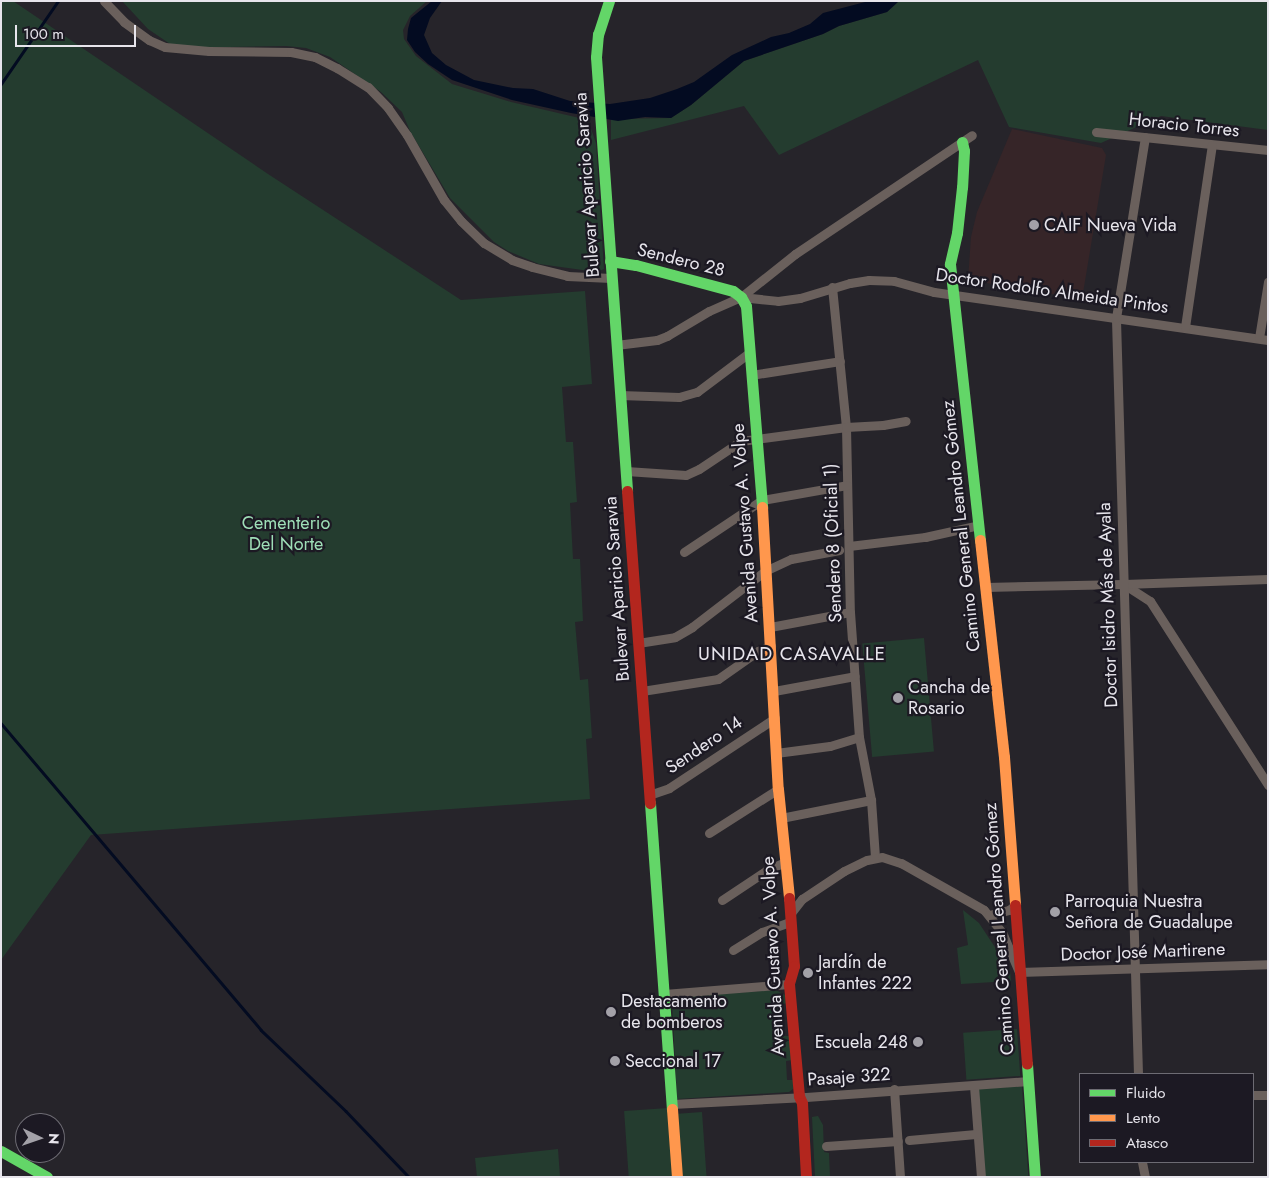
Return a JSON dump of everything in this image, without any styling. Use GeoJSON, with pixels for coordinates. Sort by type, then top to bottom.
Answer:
{"type":"FeatureCollection","features":[{"type":"Feature","properties":{"kind":"street"},"geometry":{"type":"LineString","coordinates":[[104,1],[124,22],[149,40],[165,47],[209,51],[291,52],[315,57],[337,68],[368,87],[388,108],[407,135],[444,200],[461,221],[484,243],[512,260],[532,267],[567,276],[611,278]]}},
{"type":"Feature","properties":{"kind":"street","name":"Bulevar Aparicio Saravia"},"geometry":{"type":"LineString","coordinates":[[609,1],[598,34],[597,77],[676,1177]]}},
{"type":"Feature","properties":{"kind":"street","name":"Horacio Torres"},"geometry":{"type":"LineString","coordinates":[[1096,132],[1268,150]]}},
{"type":"Feature","properties":{"kind":"street"},"geometry":{"type":"LineString","coordinates":[[616,344],[657,340],[696,318],[741,297],[795,254],[972,135]]}},
{"type":"Feature","properties":{"kind":"street","name":"Doctor Isidro Más de Ayala"},"geometry":{"type":"LineString","coordinates":[[1138,1073],[1116,318],[1145,137]]}},
{"type":"Feature","properties":{"kind":"street","name":"Camino General Leandro Gómez"},"geometry":{"type":"LineString","coordinates":[[962,142],[964,151],[962,187],[957,233],[950,264],[1004,757],[1035,1177]]}},
{"type":"Feature","properties":{"kind":"street"},"geometry":{"type":"LineString","coordinates":[[1185,327],[1212,144]]}},
{"type":"Feature","properties":{"kind":"street","name":"Sendero 28"},"geometry":{"type":"LineString","coordinates":[[610,261],[636,265],[733,291],[741,297]]}},
{"type":"Feature","properties":{"kind":"street","name":"Doctor Rodolfo Almeida Pintos"},"geometry":{"type":"LineString","coordinates":[[741,297],[778,301],[869,280],[894,281],[954,295],[1263,339]]}},
{"type":"Feature","properties":{"kind":"street"},"geometry":{"type":"LineString","coordinates":[[1263,339],[1268,282]]}},
{"type":"Feature","properties":{"kind":"street","name":"Sendero 8 (Oficial 1)"},"geometry":{"type":"LineString","coordinates":[[832,287],[846,426],[850,612],[859,737],[871,800],[875,858]]}},
{"type":"Feature","properties":{"kind":"street","name":"Avenida Gustavo A. Volpe"},"geometry":{"type":"LineString","coordinates":[[741,297],[746,306],[762,500],[778,789],[794,966],[789,984],[799,1096],[802,1103],[806,1177]]}},
{"type":"Feature","properties":{"kind":"street"},"geometry":{"type":"LineString","coordinates":[[620,395],[680,398],[697,392],[749,353]]}},
{"type":"Feature","properties":{"kind":"street"},"geometry":{"type":"LineString","coordinates":[[751,375],[840,361]]}},
{"type":"Feature","properties":{"kind":"street"},"geometry":{"type":"LineString","coordinates":[[626,471],[686,475],[699,469],[741,441],[846,426],[883,426],[906,421]]}},
{"type":"Feature","properties":{"kind":"street"},"geometry":{"type":"LineString","coordinates":[[684,552],[762,500],[847,485]]}},
{"type":"Feature","properties":{"kind":"street"},"geometry":{"type":"LineString","coordinates":[[849,546],[925,537],[979,525]]}},
{"type":"Feature","properties":{"kind":"street"},"geometry":{"type":"LineString","coordinates":[[638,643],[675,637],[692,627],[765,571],[791,559],[839,550]]}},
{"type":"Feature","properties":{"kind":"street"},"geometry":{"type":"LineString","coordinates":[[985,587],[1268,578]]}},
{"type":"Feature","properties":{"kind":"street"},"geometry":{"type":"LineString","coordinates":[[1124,584],[1150,601],[1268,785]]}},
{"type":"Feature","properties":{"kind":"street"},"geometry":{"type":"LineString","coordinates":[[770,627],[850,612]]}},
{"type":"Feature","properties":{"kind":"street"},"geometry":{"type":"LineString","coordinates":[[642,691],[718,679],[758,651],[771,646]]}},
{"type":"Feature","properties":{"kind":"street"},"geometry":{"type":"LineString","coordinates":[[774,691],[855,676]]}},
{"type":"Feature","properties":{"kind":"street","name":"Sendero 14"},"geometry":{"type":"LineString","coordinates":[[649,796],[669,788],[775,718]]}},
{"type":"Feature","properties":{"kind":"street"},"geometry":{"type":"LineString","coordinates":[[776,753],[830,746],[859,737]]}},
{"type":"Feature","properties":{"kind":"street"},"geometry":{"type":"LineString","coordinates":[[709,833],[778,789]]}},
{"type":"Feature","properties":{"kind":"street"},"geometry":{"type":"LineString","coordinates":[[782,818],[871,800]]}},
{"type":"Feature","properties":{"kind":"street"},"geometry":{"type":"LineString","coordinates":[[733,950],[762,932],[791,918],[802,899],[828,880],[860,862],[875,858],[888,858],[901,863],[968,900],[989,915],[1002,932],[1019,972]]}},
{"type":"Feature","properties":{"kind":"street"},"geometry":{"type":"LineString","coordinates":[[722,900],[767,870],[785,862]]}},
{"type":"Feature","properties":{"kind":"street"},"geometry":{"type":"LineString","coordinates":[[989,915],[1009,910],[1016,905]]}},
{"type":"Feature","properties":{"kind":"street","name":"Doctor José Martirene"},"geometry":{"type":"LineString","coordinates":[[1019,972],[1268,964]]}},
{"type":"Feature","properties":{"kind":"street"},"geometry":{"type":"LineString","coordinates":[[664,994],[789,984]]}},
{"type":"Feature","properties":{"kind":"street","name":"Pasaje 322"},"geometry":{"type":"LineString","coordinates":[[672,1104],[974,1086],[1028,1081]]}},
{"type":"Feature","properties":{"kind":"street"},"geometry":{"type":"LineString","coordinates":[[974,1086],[976,1134],[981,1177]]}},
{"type":"Feature","properties":{"kind":"street"},"geometry":{"type":"LineString","coordinates":[[894,1090],[900,1177]]}},
{"type":"Feature","properties":{"kind":"street"},"geometry":{"type":"LineString","coordinates":[[1254,1095],[1268,1095]]}},
{"type":"Feature","properties":{"kind":"street"},"geometry":{"type":"LineString","coordinates":[[909,1140],[976,1134]]}},
{"type":"Feature","properties":{"kind":"street"},"geometry":{"type":"LineString","coordinates":[[826,1146],[898,1141]]}},
{"type":"Feature","properties":{"kind":"street"},"geometry":{"type":"LineString","coordinates":[[1,1151],[42,1175]]}},
{"type":"Feature","properties":{"kind":"street"},"geometry":{"type":"LineString","coordinates":[[1142,1163],[1145,1177]]}},
{"type":"Feature","properties":{"kind":"shaded area","name":"CAIF Nueva Vida"},"geometry":{"type":"Polygon","coordinates":[[[1012,129],[1102,148],[1106,155],[1082,299],[968,280],[971,237],[977,212],[1012,129]]]}},
{"type":"Feature","properties":{"kind":"green space","name":"Cementerio Del Norte"},"geometry":{"type":"Polygon","coordinates":[[[1,1],[13,1],[268,174],[461,300],[585,291],[592,384],[562,387],[566,442],[573,442],[577,502],[570,503],[573,559],[580,559],[583,621],[575,622],[580,680],[588,679],[592,738],[586,739],[590,799],[91,835],[1,960],[1,1]]]}},
{"type":"Feature","properties":{"kind":"green space"},"geometry":{"type":"Polygon","coordinates":[[[122,1],[427,1],[410,16],[403,30],[404,39],[416,56],[452,84],[511,102],[588,120],[596,143],[604,269],[597,272],[539,264],[508,251],[494,242],[450,198],[410,131],[402,112],[381,92],[330,57],[306,48],[286,46],[176,48],[148,29],[122,1]]]}},
{"type":"Feature","properties":{"kind":"green space"},"geometry":{"type":"Polygon","coordinates":[[[899,1],[1268,1],[1268,130],[1161,116],[1101,143],[1009,127],[978,60],[779,155],[744,106],[611,140],[611,119],[671,118],[691,105],[744,61],[823,34],[839,26],[887,12],[899,1]]]}},
{"type":"Feature","properties":{"kind":"green space","name":"Cancha de Rosario"},"geometry":{"type":"Polygon","coordinates":[[[924,638],[934,752],[872,757],[862,643],[924,638]]]}},
{"type":"Feature","properties":{"kind":"green space"},"geometry":{"type":"Polygon","coordinates":[[[963,910],[979,923],[1010,970],[1011,981],[961,984],[957,948],[968,945],[963,910]]]}},
{"type":"Feature","properties":{"kind":"green space"},"geometry":{"type":"Polygon","coordinates":[[[776,990],[785,995],[788,1003],[782,1004],[784,1036],[791,1036],[792,1060],[786,1061],[787,1080],[793,1080],[793,1089],[789,1092],[677,1099],[672,1002],[679,997],[776,990]]]}},
{"type":"Feature","properties":{"kind":"green space"},"geometry":{"type":"Polygon","coordinates":[[[1017,1029],[1020,1076],[966,1080],[963,1033],[1017,1029]]]}},
{"type":"Feature","properties":{"kind":"green space"},"geometry":{"type":"Polygon","coordinates":[[[1022,1086],[1028,1177],[984,1177],[978,1089],[1022,1086]]]}},
{"type":"Feature","properties":{"kind":"green space"},"geometry":{"type":"Polygon","coordinates":[[[668,1108],[673,1177],[629,1177],[624,1111],[668,1108]]]}},
{"type":"Feature","properties":{"kind":"green space"},"geometry":{"type":"Polygon","coordinates":[[[702,1112],[707,1177],[682,1177],[678,1114],[702,1112]]]}},
{"type":"Feature","properties":{"kind":"green space"},"geometry":{"type":"Polygon","coordinates":[[[818,1116],[823,1125],[824,1152],[829,1153],[830,1177],[815,1177],[812,1117],[818,1116]]]}},
{"type":"Feature","properties":{"kind":"green space"},"geometry":{"type":"Polygon","coordinates":[[[558,1149],[560,1177],[477,1177],[475,1158],[558,1149]]]}},
{"type":"Feature","properties":{"kind":"water"},"geometry":{"type":"Polygon","coordinates":[[[432,1],[442,1],[430,18],[424,35],[432,53],[446,65],[474,80],[513,88],[533,89],[570,101],[610,104],[650,98],[694,82],[732,55],[771,37],[789,33],[810,24],[823,13],[869,1],[899,1],[887,12],[839,26],[823,34],[744,61],[691,105],[671,118],[645,117],[618,121],[512,100],[452,80],[428,64],[415,52],[407,40],[411,18],[432,1]]]}},
{"type":"Feature","properties":{"kind":"waterway"},"geometry":{"type":"LineString","coordinates":[[1,84],[58,1]]}},
{"type":"Feature","properties":{"kind":"waterway"},"geometry":{"type":"LineString","coordinates":[[1,723],[261,1030],[346,1111],[409,1177]]}},
{"type":"Feature","properties":{"kind":"traffic: fast"},"geometry":{"type":"LineString","coordinates":[[609,1],[598,34],[596,57],[627,491]]}},
{"type":"Feature","properties":{"kind":"traffic: fast"},"geometry":{"type":"LineString","coordinates":[[962,142],[964,151],[962,187],[957,233],[950,264],[980,540]]}},
{"type":"Feature","properties":{"kind":"traffic: fast"},"geometry":{"type":"LineString","coordinates":[[610,261],[636,265],[733,291],[741,297],[746,306],[762,507]]}},
{"type":"Feature","properties":{"kind":"traffic: fast"},"geometry":{"type":"LineString","coordinates":[[650,803],[672,1109]]}},
{"type":"Feature","properties":{"kind":"traffic: fast"},"geometry":{"type":"LineString","coordinates":[[1027,1064],[1035,1177]]}},
{"type":"Feature","properties":{"kind":"traffic: fast"},"geometry":{"type":"LineString","coordinates":[[1,1151],[47,1177]]}},
{"type":"Feature","properties":{"kind":"traffic: slow"},"geometry":{"type":"LineString","coordinates":[[762,507],[778,789],[789,898]]}},
{"type":"Feature","properties":{"kind":"traffic: slow"},"geometry":{"type":"LineString","coordinates":[[980,540],[1004,757],[1015,905]]}},
{"type":"Feature","properties":{"kind":"traffic: slow"},"geometry":{"type":"LineString","coordinates":[[672,1109],[677,1177]]}},
{"type":"Feature","properties":{"kind":"traffic: jam"},"geometry":{"type":"LineString","coordinates":[[627,491],[650,803]]}},
{"type":"Feature","properties":{"kind":"traffic: jam"},"geometry":{"type":"LineString","coordinates":[[789,898],[794,966],[789,984],[799,1096],[802,1103],[806,1177]]}},
{"type":"Feature","properties":{"kind":"traffic: jam"},"geometry":{"type":"LineString","coordinates":[[1015,905],[1027,1064]]}},
{"type":"Feature","properties":{"kind":"place","name":"CAIF Nueva Vida"},"geometry":{"type":"Point","coordinates":[1034,225]}},
{"type":"Feature","properties":{"kind":"place","name":"Cancha de Rosario"},"geometry":{"type":"Point","coordinates":[898,698]}},
{"type":"Feature","properties":{"kind":"place","name":"Parroquia Nuestra Señora de Guadalupe"},"geometry":{"type":"Point","coordinates":[1055,912]}},
{"type":"Feature","properties":{"kind":"place","name":"Jardín de Infantes 222"},"geometry":{"type":"Point","coordinates":[808,973]}},
{"type":"Feature","properties":{"kind":"place","name":"Destacamento de bomberos"},"geometry":{"type":"Point","coordinates":[611,1012]}},
{"type":"Feature","properties":{"kind":"place","name":"Escuela 248"},"geometry":{"type":"Point","coordinates":[918,1042]}},
{"type":"Feature","properties":{"kind":"place","name":"Seccional 17"},"geometry":{"type":"Point","coordinates":[615,1061]}},
{"type":"Feature","properties":{"kind":"district","name":"UNIDAD CASAVALLE"},"geometry":{"type":"Point","coordinates":[792,654]}}]}
